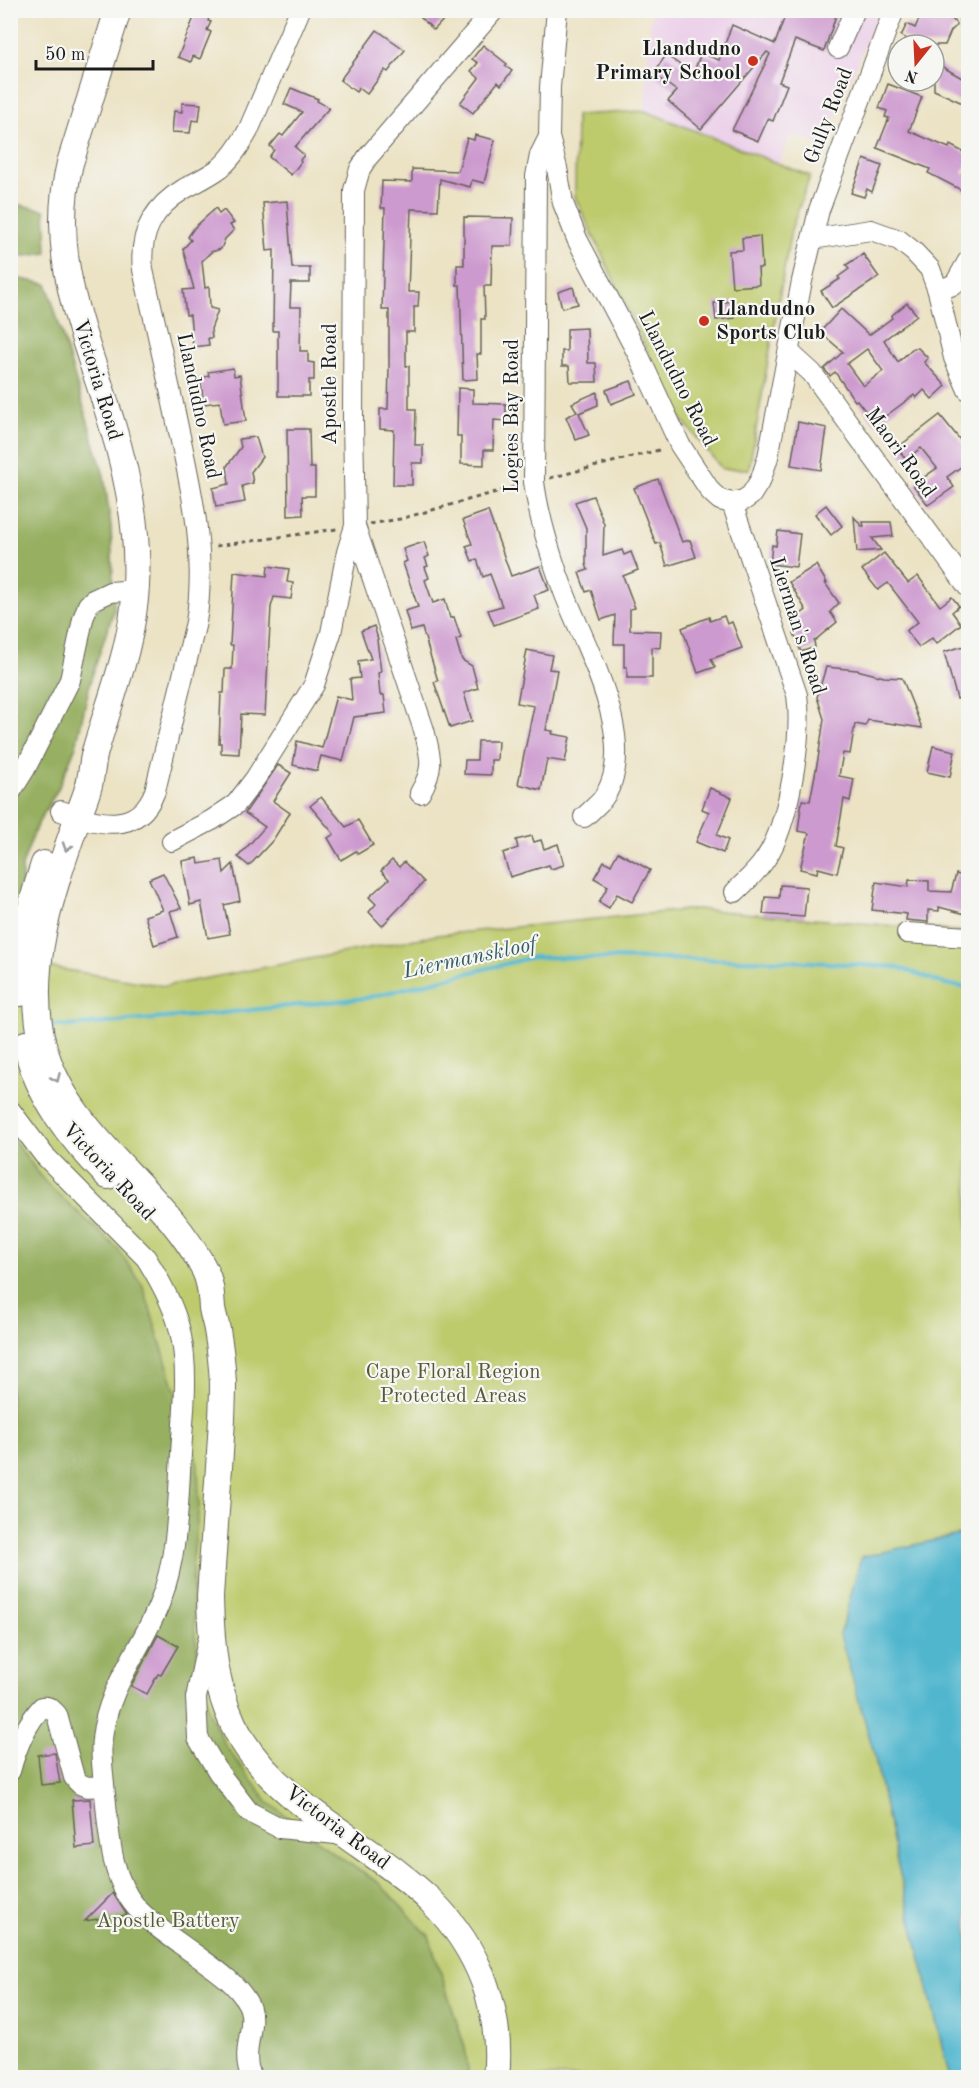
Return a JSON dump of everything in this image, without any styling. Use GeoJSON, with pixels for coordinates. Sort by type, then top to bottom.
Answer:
{"type":"FeatureCollection","features":[{"type":"Feature","properties":{"kind":"main road","name":"Victoria Road"},"geometry":{"type":"LineString","coordinates":[[118,10],[70,163],[62,210],[66,268],[74,306],[112,425],[132,504],[136,539],[136,590],[130,635],[122,668],[94,752],[74,782],[69,814],[30,907],[24,952],[36,982],[39,1022],[48,1060],[62,1092],[94,1135],[158,1205],[184,1238],[209,1280],[212,1311],[219,1341],[223,1386],[210,1625],[216,1674],[230,1718],[242,1741],[285,1790],[310,1811],[385,1863],[430,1900],[452,1924],[473,1958],[489,1993],[497,2029],[496,2078]]}},
{"type":"Feature","properties":{"kind":"street","name":"Llandudno Road"},"geometry":{"type":"LineString","coordinates":[[69,814],[102,822],[124,822],[140,814],[151,801],[200,599],[199,549],[194,504],[143,270],[142,245],[159,208],[181,191],[221,167],[240,145],[300,10]]}},
{"type":"Feature","properties":{"kind":"street","name":"Apostle Road"},"geometry":{"type":"LineString","coordinates":[[420,793],[429,777],[431,764],[424,730],[355,526],[353,399],[356,180],[368,158],[494,10]]}},
{"type":"Feature","properties":{"kind":"street"},"geometry":{"type":"LineString","coordinates":[[838,48],[855,10]]}},
{"type":"Feature","properties":{"kind":"street","name":"Gully Road"},"geometry":{"type":"LineString","coordinates":[[812,239],[819,210],[894,10]]}},
{"type":"Feature","properties":{"kind":"street","name":"Llandudno Road"},"geometry":{"type":"LineString","coordinates":[[560,13],[550,87],[549,137],[563,203],[577,239],[638,354],[680,445],[711,492],[720,500],[732,503]]}},
{"type":"Feature","properties":{"kind":"street","name":"Logies Bay Road"},"geometry":{"type":"LineString","coordinates":[[549,137],[540,155],[537,177],[534,482],[539,513],[564,592],[604,690],[614,722],[616,745],[615,766],[611,781],[602,800],[584,817]]}},
{"type":"Feature","properties":{"kind":"street"},"geometry":{"type":"LineString","coordinates":[[732,503],[744,500],[751,495],[761,479],[768,457],[812,239],[871,230],[900,240],[919,257],[930,269],[938,291],[954,358],[969,390]]}},
{"type":"Feature","properties":{"kind":"street"},"geometry":{"type":"LineString","coordinates":[[938,291],[955,284],[969,261]]}},
{"type":"Feature","properties":{"kind":"street","name":"Maori Road"},"geometry":{"type":"LineString","coordinates":[[789,352],[812,373],[969,587]]}},
{"type":"Feature","properties":{"kind":"street","name":"Lierman's Road"},"geometry":{"type":"LineString","coordinates":[[732,503],[797,695],[799,711],[797,747],[785,812],[778,835],[767,857],[735,892]]}},
{"type":"Feature","properties":{"kind":"street"},"geometry":{"type":"LineString","coordinates":[[172,841],[218,817],[237,804],[314,685],[331,633],[347,552],[355,526]]}},
{"type":"Feature","properties":{"kind":"street"},"geometry":{"type":"LineString","coordinates":[[10,793],[26,769],[70,681],[88,605],[110,592],[136,590]]}},
{"type":"Feature","properties":{"kind":"street"},"geometry":{"type":"LineString","coordinates":[[907,933],[969,938]]}},
{"type":"Feature","properties":{"kind":"street"},"geometry":{"type":"LineString","coordinates":[[10,1110],[44,1155],[146,1258],[158,1277],[181,1335],[185,1395],[174,1551],[160,1602],[111,1701],[102,1741],[104,1785],[110,1840],[117,1874],[126,1893],[137,1908],[166,1934],[228,1979],[248,2003],[250,2031],[246,2050],[247,2068],[252,2078]]}},
{"type":"Feature","properties":{"kind":"street"},"geometry":{"type":"LineString","coordinates":[[210,1625],[196,1698],[198,1738],[219,1773],[249,1812],[280,1828],[345,1835]]}},
{"type":"Feature","properties":{"kind":"street"},"geometry":{"type":"LineString","coordinates":[[10,1771],[15,1754],[34,1716],[42,1707],[47,1707],[57,1714],[74,1777],[78,1783],[90,1787],[104,1785]]}},
{"type":"Feature","properties":{"kind":"path"},"geometry":{"type":"LineString","coordinates":[[957,10],[969,34]]}},
{"type":"Feature","properties":{"kind":"path"},"geometry":{"type":"LineString","coordinates":[[199,549],[400,519],[680,445]]}},
{"type":"Feature","properties":{"kind":"shaded area","name":"Llandudno Primary School"},"geometry":{"type":"Polygon","coordinates":[[[651,11],[879,11],[823,146],[791,134],[779,164],[645,111],[651,11]]]}},
{"type":"Feature","properties":{"kind":"green space","name":"Llandudno Sports Club"},"geometry":{"type":"Polygon","coordinates":[[[645,111],[810,176],[791,230],[749,469],[722,469],[676,412],[575,197],[576,115],[645,111]]]}},
{"type":"Feature","properties":{"kind":"green space"},"geometry":{"type":"Polygon","coordinates":[[[11,203],[45,210],[47,253],[11,258],[11,203]]]}},
{"type":"Feature","properties":{"kind":"green space"},"geometry":{"type":"Polygon","coordinates":[[[10,277],[47,284],[104,476],[111,526],[114,610],[91,679],[76,746],[58,789],[36,827],[22,866],[22,891],[14,922],[11,924],[10,277]]]}},
{"type":"Feature","properties":{"kind":"green space","name":"Cape Floral Region Protected Areas"},"geometry":{"type":"Polygon","coordinates":[[[696,909],[968,932],[968,1533],[861,1557],[874,1753],[893,1845],[950,2077],[11,2077],[10,961],[165,986],[437,935],[696,909]]]}},
{"type":"Feature","properties":{"kind":"green space","name":"Apostle Battery"},"geometry":{"type":"Polygon","coordinates":[[[10,1135],[45,1182],[118,1249],[143,1286],[198,1465],[199,1506],[192,1567],[195,1636],[208,1710],[226,1747],[268,1802],[336,1855],[379,1883],[429,1936],[465,2048],[469,2077],[11,2077],[10,1135]]]}},
{"type":"Feature","properties":{"kind":"water"},"geometry":{"type":"Polygon","coordinates":[[[968,1533],[968,2077],[950,2078],[893,1845],[874,1753],[840,1635],[861,1557],[968,1533]]]}},
{"type":"Feature","properties":{"kind":"building"},"geometry":{"type":"Polygon","coordinates":[[[197,10],[211,10],[208,21],[211,22],[207,30],[211,32],[200,59],[193,56],[191,62],[178,57],[197,10]]]}},
{"type":"Feature","properties":{"kind":"building"},"geometry":{"type":"Polygon","coordinates":[[[428,10],[438,10],[446,17],[434,30],[421,18],[428,10]]]}},
{"type":"Feature","properties":{"kind":"building"},"geometry":{"type":"Polygon","coordinates":[[[798,10],[838,10],[824,51],[795,40],[779,82],[787,85],[773,121],[768,119],[758,141],[732,130],[770,54],[767,52],[701,129],[668,101],[677,91],[653,74],[666,55],[693,74],[701,53],[719,60],[732,25],[775,44],[786,13],[796,16],[798,10]]]}},
{"type":"Feature","properties":{"kind":"building"},"geometry":{"type":"Polygon","coordinates":[[[923,10],[945,10],[957,25],[951,31],[946,43],[946,33],[902,33],[907,24],[915,28],[923,10]]]}},
{"type":"Feature","properties":{"kind":"building"},"geometry":{"type":"Polygon","coordinates":[[[377,30],[405,50],[388,72],[385,70],[367,94],[359,88],[356,92],[340,80],[377,30]]]}},
{"type":"Feature","properties":{"kind":"building"},"geometry":{"type":"Polygon","coordinates":[[[483,45],[507,64],[505,66],[512,71],[501,85],[498,82],[473,113],[460,103],[479,78],[471,71],[478,63],[472,59],[483,45]]]}},
{"type":"Feature","properties":{"kind":"building"},"geometry":{"type":"Polygon","coordinates":[[[946,69],[969,82],[969,106],[941,93],[946,93],[946,69]]]}},
{"type":"Feature","properties":{"kind":"building"},"geometry":{"type":"Polygon","coordinates":[[[291,88],[318,99],[317,101],[329,108],[295,147],[304,155],[291,175],[269,157],[274,150],[270,146],[280,134],[283,136],[302,112],[284,104],[291,88]]]}},
{"type":"Feature","properties":{"kind":"building"},"geometry":{"type":"Polygon","coordinates":[[[886,89],[886,93],[912,93],[922,97],[909,131],[949,148],[950,145],[969,155],[969,161],[962,173],[969,176],[969,194],[928,173],[930,169],[877,148],[889,118],[885,117],[887,111],[879,108],[886,89]]]}},
{"type":"Feature","properties":{"kind":"building"},"geometry":{"type":"Polygon","coordinates":[[[182,103],[201,104],[199,121],[192,120],[190,133],[172,132],[174,111],[182,112],[182,103]]]}},
{"type":"Feature","properties":{"kind":"building"},"geometry":{"type":"Polygon","coordinates":[[[475,135],[495,140],[484,183],[472,180],[470,187],[440,179],[438,210],[411,209],[408,292],[419,292],[418,307],[414,307],[414,332],[406,332],[406,366],[409,366],[409,409],[416,409],[415,445],[423,445],[423,463],[412,463],[412,485],[393,485],[394,430],[380,429],[380,409],[388,409],[389,366],[389,310],[382,310],[385,208],[381,208],[382,181],[412,182],[412,169],[458,171],[467,138],[474,140],[475,135]]]}},
{"type":"Feature","properties":{"kind":"building"},"geometry":{"type":"Polygon","coordinates":[[[864,159],[882,166],[872,192],[867,189],[864,197],[851,193],[864,159]]]}},
{"type":"Feature","properties":{"kind":"building"},"geometry":{"type":"Polygon","coordinates":[[[287,201],[292,268],[310,268],[310,283],[291,283],[290,307],[301,307],[300,351],[308,351],[308,362],[314,363],[314,380],[309,380],[309,396],[278,396],[278,331],[273,331],[274,250],[267,251],[263,203],[287,201]]]}},
{"type":"Feature","properties":{"kind":"building"},"geometry":{"type":"Polygon","coordinates":[[[216,208],[219,214],[224,210],[234,223],[230,225],[234,230],[225,239],[221,249],[211,252],[202,261],[205,288],[209,287],[210,308],[218,310],[211,329],[212,338],[208,338],[209,345],[193,347],[190,315],[186,315],[183,290],[194,289],[183,249],[191,240],[188,237],[194,228],[216,208]]]}},
{"type":"Feature","properties":{"kind":"building"},"geometry":{"type":"Polygon","coordinates":[[[464,217],[513,218],[512,246],[492,246],[491,286],[484,286],[485,319],[481,319],[481,354],[477,354],[478,379],[463,380],[460,285],[457,285],[457,265],[464,265],[464,217]]]}},
{"type":"Feature","properties":{"kind":"building"},"geometry":{"type":"Polygon","coordinates":[[[760,236],[762,268],[758,268],[759,285],[732,287],[729,251],[743,250],[742,238],[760,236]]]}},
{"type":"Feature","properties":{"kind":"building"},"geometry":{"type":"Polygon","coordinates":[[[863,254],[879,277],[832,308],[821,291],[840,279],[838,277],[849,269],[846,265],[863,254]]]}},
{"type":"Feature","properties":{"kind":"building"},"geometry":{"type":"Polygon","coordinates":[[[573,287],[578,304],[562,308],[558,292],[573,287]]]}},
{"type":"Feature","properties":{"kind":"building"},"geometry":{"type":"Polygon","coordinates":[[[734,301],[735,318],[716,320],[714,303],[734,301]]]}},
{"type":"Feature","properties":{"kind":"building"},"geometry":{"type":"Polygon","coordinates":[[[907,303],[917,315],[884,340],[898,362],[913,348],[918,348],[928,358],[924,362],[946,386],[932,399],[924,390],[916,398],[914,395],[875,424],[857,400],[855,401],[835,372],[830,376],[824,369],[843,352],[820,332],[841,309],[869,335],[892,318],[891,316],[907,303]],[[867,349],[847,364],[863,386],[883,371],[867,349]]]}},
{"type":"Feature","properties":{"kind":"building"},"geometry":{"type":"Polygon","coordinates":[[[587,328],[588,363],[596,363],[597,382],[570,382],[569,366],[562,366],[562,351],[567,351],[567,329],[587,328]]]}},
{"type":"Feature","properties":{"kind":"building"},"geometry":{"type":"Polygon","coordinates":[[[233,368],[234,376],[240,375],[246,421],[223,424],[220,402],[204,404],[200,378],[209,376],[208,372],[233,368]]]}},
{"type":"Feature","properties":{"kind":"building"},"geometry":{"type":"Polygon","coordinates":[[[631,381],[636,394],[611,404],[606,390],[631,381]]]}},
{"type":"Feature","properties":{"kind":"building"},"geometry":{"type":"Polygon","coordinates":[[[458,388],[473,389],[473,403],[506,404],[506,421],[494,420],[493,450],[484,450],[484,465],[461,464],[461,436],[457,436],[458,388]]]}},
{"type":"Feature","properties":{"kind":"building"},"geometry":{"type":"Polygon","coordinates":[[[597,392],[598,405],[579,413],[589,435],[576,440],[566,417],[577,412],[572,403],[597,392]]]}},
{"type":"Feature","properties":{"kind":"building"},"geometry":{"type":"Polygon","coordinates":[[[940,415],[969,451],[969,461],[947,477],[954,487],[928,505],[913,485],[937,468],[921,448],[906,459],[897,448],[940,415]]]}},
{"type":"Feature","properties":{"kind":"building"},"geometry":{"type":"Polygon","coordinates":[[[798,422],[827,428],[821,470],[791,465],[798,422]]]}},
{"type":"Feature","properties":{"kind":"building"},"geometry":{"type":"Polygon","coordinates":[[[287,429],[309,429],[310,468],[315,468],[315,496],[302,496],[303,515],[288,516],[287,429]]]}},
{"type":"Feature","properties":{"kind":"building"},"geometry":{"type":"Polygon","coordinates":[[[256,437],[262,457],[251,472],[253,483],[242,486],[245,502],[216,507],[213,488],[229,484],[227,466],[241,447],[239,439],[256,437]]]}},
{"type":"Feature","properties":{"kind":"building"},"geometry":{"type":"Polygon","coordinates":[[[658,479],[682,542],[690,540],[696,557],[667,566],[660,543],[656,544],[634,488],[658,479]]]}},
{"type":"Feature","properties":{"kind":"building"},"geometry":{"type":"Polygon","coordinates":[[[593,496],[604,524],[603,556],[622,550],[624,555],[631,552],[638,570],[623,576],[635,608],[630,609],[630,630],[661,631],[660,648],[652,647],[652,678],[627,678],[627,667],[624,667],[624,644],[614,644],[615,615],[601,620],[591,590],[586,592],[579,573],[588,570],[586,528],[575,502],[593,496]]]}},
{"type":"Feature","properties":{"kind":"building"},"geometry":{"type":"Polygon","coordinates":[[[826,505],[842,526],[831,535],[815,514],[826,505]]]}},
{"type":"Feature","properties":{"kind":"building"},"geometry":{"type":"Polygon","coordinates":[[[488,511],[511,576],[540,566],[549,590],[534,595],[539,609],[494,625],[488,610],[502,606],[490,574],[483,577],[477,559],[472,561],[466,546],[472,544],[463,520],[488,511]]]}},
{"type":"Feature","properties":{"kind":"building"},"geometry":{"type":"Polygon","coordinates":[[[854,517],[862,526],[864,526],[863,522],[891,522],[893,536],[872,538],[881,550],[857,552],[854,517]]]}},
{"type":"Feature","properties":{"kind":"building"},"geometry":{"type":"Polygon","coordinates":[[[778,531],[800,534],[796,567],[770,564],[772,545],[776,546],[778,531]]]}},
{"type":"Feature","properties":{"kind":"building"},"geometry":{"type":"Polygon","coordinates":[[[424,542],[429,556],[425,558],[428,566],[425,567],[429,578],[425,580],[433,603],[445,599],[450,618],[454,617],[461,638],[456,640],[462,660],[472,666],[478,688],[464,693],[472,721],[450,728],[434,682],[438,681],[422,628],[411,631],[405,611],[418,607],[403,563],[407,561],[403,549],[424,542]]]}},
{"type":"Feature","properties":{"kind":"building"},"geometry":{"type":"Polygon","coordinates":[[[884,553],[908,583],[918,576],[940,606],[952,597],[959,606],[952,612],[961,624],[936,644],[932,638],[919,647],[906,631],[918,622],[888,583],[878,590],[862,570],[884,553]]]}},
{"type":"Feature","properties":{"kind":"building"},"geometry":{"type":"Polygon","coordinates":[[[816,565],[839,603],[830,612],[837,622],[814,641],[815,647],[801,652],[794,633],[798,629],[792,621],[806,610],[789,582],[816,565]]]}},
{"type":"Feature","properties":{"kind":"building"},"geometry":{"type":"Polygon","coordinates":[[[268,566],[289,569],[287,582],[293,583],[291,599],[274,597],[271,607],[265,715],[241,714],[239,754],[221,753],[221,743],[219,743],[221,693],[224,693],[225,669],[232,669],[233,645],[230,645],[234,572],[267,576],[268,566]]]}},
{"type":"Feature","properties":{"kind":"building"},"geometry":{"type":"Polygon","coordinates":[[[724,616],[727,624],[732,622],[742,648],[711,659],[715,667],[698,673],[682,628],[709,617],[710,621],[724,616]]]}},
{"type":"Feature","properties":{"kind":"building"},"geometry":{"type":"Polygon","coordinates":[[[374,626],[378,639],[381,672],[378,673],[380,695],[384,695],[386,713],[354,717],[343,761],[321,756],[317,771],[293,765],[297,741],[322,748],[336,696],[352,700],[350,679],[360,678],[358,661],[371,659],[361,631],[374,626]]]}},
{"type":"Feature","properties":{"kind":"building"},"geometry":{"type":"Polygon","coordinates":[[[964,646],[969,662],[969,695],[957,699],[944,652],[964,646]]]}},
{"type":"Feature","properties":{"kind":"building"},"geometry":{"type":"Polygon","coordinates":[[[527,650],[552,655],[549,669],[557,670],[546,730],[553,731],[552,734],[570,737],[565,762],[547,759],[541,790],[518,784],[534,706],[517,703],[527,650]]]}},
{"type":"Feature","properties":{"kind":"building"},"geometry":{"type":"Polygon","coordinates":[[[826,667],[902,678],[922,728],[868,720],[865,726],[855,724],[850,754],[843,753],[839,776],[854,779],[850,801],[844,799],[836,846],[843,848],[837,873],[818,868],[817,873],[800,869],[809,833],[798,831],[802,800],[810,801],[818,759],[824,719],[817,697],[826,667]]]}},
{"type":"Feature","properties":{"kind":"building"},"geometry":{"type":"Polygon","coordinates":[[[478,741],[498,741],[497,760],[491,760],[491,775],[464,774],[465,760],[477,760],[478,741]]]}},
{"type":"Feature","properties":{"kind":"building"},"geometry":{"type":"Polygon","coordinates":[[[933,746],[955,751],[950,777],[927,772],[933,746]]]}},
{"type":"Feature","properties":{"kind":"building"},"geometry":{"type":"Polygon","coordinates":[[[278,765],[291,773],[273,801],[290,813],[273,840],[249,866],[238,857],[265,827],[245,813],[278,765]]]}},
{"type":"Feature","properties":{"kind":"building"},"geometry":{"type":"Polygon","coordinates":[[[710,788],[732,798],[717,835],[728,840],[723,853],[696,842],[709,812],[702,809],[710,788]]]}},
{"type":"Feature","properties":{"kind":"building"},"geometry":{"type":"Polygon","coordinates":[[[321,797],[346,827],[358,820],[373,845],[341,860],[328,838],[334,834],[310,806],[321,797]]]}},
{"type":"Feature","properties":{"kind":"building"},"geometry":{"type":"Polygon","coordinates":[[[532,836],[534,842],[541,840],[544,849],[558,844],[564,865],[551,869],[549,865],[510,877],[503,853],[518,848],[516,840],[532,836]]]}},
{"type":"Feature","properties":{"kind":"building"},"geometry":{"type":"Polygon","coordinates":[[[618,852],[650,870],[632,902],[617,894],[609,908],[599,902],[608,886],[594,878],[604,861],[611,865],[618,852]]]}},
{"type":"Feature","properties":{"kind":"building"},"geometry":{"type":"Polygon","coordinates":[[[198,858],[199,864],[222,860],[224,873],[233,864],[240,901],[224,905],[230,934],[208,938],[201,902],[190,905],[182,861],[198,858]]]}},
{"type":"Feature","properties":{"kind":"building"},"geometry":{"type":"Polygon","coordinates":[[[392,860],[399,867],[404,862],[424,882],[382,926],[369,912],[376,904],[369,897],[389,879],[381,871],[392,860]]]}},
{"type":"Feature","properties":{"kind":"building"},"geometry":{"type":"Polygon","coordinates":[[[163,873],[181,908],[170,911],[178,937],[154,945],[145,916],[163,910],[149,879],[163,873]]]}},
{"type":"Feature","properties":{"kind":"building"},"geometry":{"type":"Polygon","coordinates":[[[956,874],[969,878],[969,915],[939,907],[939,911],[928,910],[928,922],[906,920],[907,914],[872,910],[876,882],[908,887],[909,880],[929,881],[929,891],[951,892],[956,874]]]}},
{"type":"Feature","properties":{"kind":"building"},"geometry":{"type":"Polygon","coordinates":[[[780,885],[807,887],[804,917],[763,914],[765,897],[779,898],[780,885]]]}},
{"type":"Feature","properties":{"kind":"building"},"geometry":{"type":"Polygon","coordinates":[[[158,1635],[178,1646],[147,1694],[131,1686],[158,1635]]]}},
{"type":"Feature","properties":{"kind":"building"},"geometry":{"type":"Polygon","coordinates":[[[55,1753],[60,1783],[41,1785],[38,1755],[55,1753]]]}},
{"type":"Feature","properties":{"kind":"building"},"geometry":{"type":"Polygon","coordinates":[[[90,1799],[94,1846],[76,1848],[72,1800],[90,1799]]]}},
{"type":"Feature","properties":{"kind":"building"},"geometry":{"type":"Polygon","coordinates":[[[113,1893],[127,1915],[85,1921],[113,1893]]]}},
{"type":"Feature","properties":{"kind":"waterway","name":"Liermanskloof"},"geometry":{"type":"LineString","coordinates":[[49,1025],[69,1026],[214,1014],[366,998],[533,957],[793,961],[897,967],[945,984],[968,988]]}},
{"type":"Feature","properties":{"kind":"place","name":"Llandudno Primary School"},"geometry":{"type":"Point","coordinates":[753,61]}},
{"type":"Feature","properties":{"kind":"place","name":"Llandudno Sports Club"},"geometry":{"type":"Point","coordinates":[704,321]}}]}
